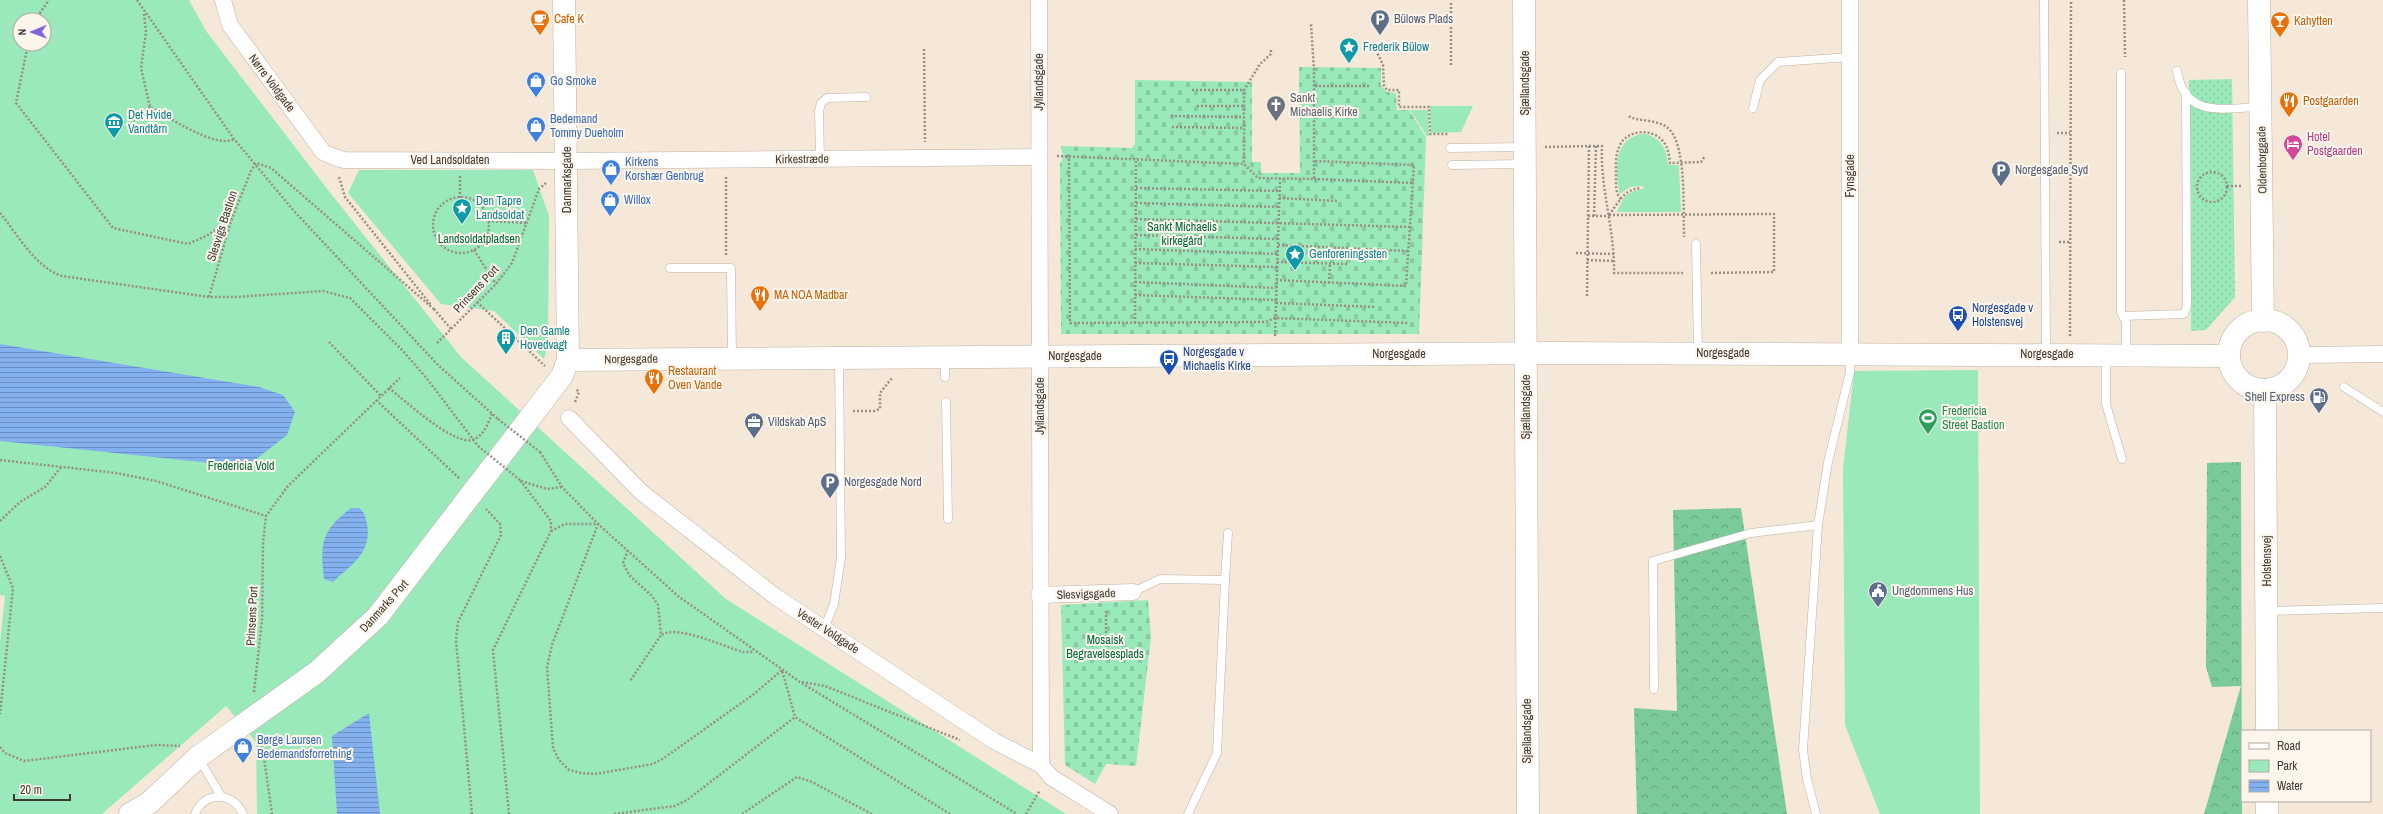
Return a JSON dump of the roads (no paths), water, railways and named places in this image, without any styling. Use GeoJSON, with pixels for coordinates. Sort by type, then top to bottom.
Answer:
{"type":"FeatureCollection","features":[{"type":"Feature","properties":{"kind":"street","name":"Nørre Voldgade"},"geometry":{"type":"LineString","coordinates":[[222,0],[230,26],[323,152],[334,158]]}},
{"type":"Feature","properties":{"kind":"street","name":"Danmarksgade"},"geometry":{"type":"LineString","coordinates":[[564,0],[567,161],[565,368]]}},
{"type":"Feature","properties":{"kind":"street","name":"Jyllandsgade"},"geometry":{"type":"LineString","coordinates":[[1039,0],[1038,157],[1040,356],[1040,765]]}},
{"type":"Feature","properties":{"kind":"street","name":"Sjællandsgade"},"geometry":{"type":"LineString","coordinates":[[1524,0],[1528,814]]}},
{"type":"Feature","properties":{"kind":"street","name":"Fynsgade"},"geometry":{"type":"LineString","coordinates":[[1850,0],[1850,353]]}},
{"type":"Feature","properties":{"kind":"street","name":"Oldenborggade"},"geometry":{"type":"LineString","coordinates":[[2259,0],[2263,321]]}},
{"type":"Feature","properties":{"kind":"street","name":"Kirkestræde"},"geometry":{"type":"LineString","coordinates":[[567,161],[1038,157]]}},
{"type":"Feature","properties":{"kind":"street","name":"Ved Landsoldaten"},"geometry":{"type":"LineString","coordinates":[[334,158],[344,160],[567,161]]}},
{"type":"Feature","properties":{"kind":"street"},"geometry":{"type":"LineString","coordinates":[[2263,321],[2272,322],[2288,330],[2297,346],[2298,355],[2296,368],[2289,379],[2278,387],[2265,390],[2256,389],[2240,381],[2230,365],[2229,356],[2232,343],[2239,331],[2250,324],[2263,321]]}},
{"type":"Feature","properties":{"kind":"street","name":"Norgesgade"},"geometry":{"type":"LineString","coordinates":[[565,368],[732,358],[893,357],[945,367],[1040,356],[1698,353],[2116,354],[2229,356]]}},
{"type":"Feature","properties":{"kind":"street"},"geometry":{"type":"LineString","coordinates":[[2298,355],[2383,354]]}},
{"type":"Feature","properties":{"kind":"street","name":"Danmarks Port"},"geometry":{"type":"LineString","coordinates":[[130,814],[146,808],[198,757],[317,672],[378,616],[474,492],[565,368]]}},
{"type":"Feature","properties":{"kind":"street","name":"Holstensvej"},"geometry":{"type":"LineString","coordinates":[[2265,390],[2267,730]]}},
{"type":"Feature","properties":{"kind":"street","name":"Vester Voldgade"},"geometry":{"type":"LineString","coordinates":[[570,418],[641,492],[776,597],[994,741],[1040,765],[1051,777],[1110,814]]}},
{"type":"Feature","properties":{"kind":"street","name":"Slesvigsgade"},"geometry":{"type":"LineString","coordinates":[[1040,595],[1133,592]]}},
{"type":"Feature","properties":{"kind":"street"},"geometry":{"type":"LineString","coordinates":[[2267,802],[2267,814]]}},
{"type":"Feature","properties":{"kind":"lane"},"geometry":{"type":"LineString","coordinates":[[2044,0],[2046,354]]}},
{"type":"Feature","properties":{"kind":"lane"},"geometry":{"type":"LineString","coordinates":[[1753,108],[1760,80],[1778,62],[1850,57]]}},
{"type":"Feature","properties":{"kind":"lane"},"geometry":{"type":"LineString","coordinates":[[2177,71],[2180,85],[2186,94],[2194,103],[2205,109],[2261,107]]}},
{"type":"Feature","properties":{"kind":"lane"},"geometry":{"type":"LineString","coordinates":[[2121,73],[2121,312],[2126,322],[2116,354],[2106,404],[2122,459]]}},
{"type":"Feature","properties":{"kind":"lane"},"geometry":{"type":"LineString","coordinates":[[2123,316],[2179,315],[2184,314],[2187,307],[2186,94]]}},
{"type":"Feature","properties":{"kind":"lane"},"geometry":{"type":"LineString","coordinates":[[820,159],[819,110],[821,103],[827,98],[866,97]]}},
{"type":"Feature","properties":{"kind":"lane"},"geometry":{"type":"LineString","coordinates":[[1450,148],[1525,156]]}},
{"type":"Feature","properties":{"kind":"lane"},"geometry":{"type":"LineString","coordinates":[[1452,165],[1525,156]]}},
{"type":"Feature","properties":{"kind":"lane"},"geometry":{"type":"LineString","coordinates":[[1696,244],[1698,353]]}},
{"type":"Feature","properties":{"kind":"lane"},"geometry":{"type":"LineString","coordinates":[[670,268],[731,268],[732,358]]}},
{"type":"Feature","properties":{"kind":"lane"},"geometry":{"type":"LineString","coordinates":[[1816,814],[1807,779],[1803,750],[1818,525],[1828,462],[1850,372],[1850,353]]}},
{"type":"Feature","properties":{"kind":"lane"},"geometry":{"type":"LineString","coordinates":[[824,629],[834,604],[841,558],[839,358]]}},
{"type":"Feature","properties":{"kind":"lane"},"geometry":{"type":"LineString","coordinates":[[2344,387],[2383,412]]}},
{"type":"Feature","properties":{"kind":"lane"},"geometry":{"type":"LineString","coordinates":[[946,402],[948,519]]}},
{"type":"Feature","properties":{"kind":"lane"},"geometry":{"type":"LineString","coordinates":[[1654,689],[1653,561],[1751,533],[1818,525]]}},
{"type":"Feature","properties":{"kind":"lane"},"geometry":{"type":"LineString","coordinates":[[1188,814],[1217,753],[1228,534]]}},
{"type":"Feature","properties":{"kind":"lane"},"geometry":{"type":"LineString","coordinates":[[1133,592],[1160,579],[1225,580]]}},
{"type":"Feature","properties":{"kind":"lane"},"geometry":{"type":"LineString","coordinates":[[2267,611],[2383,608]]}},
{"type":"Feature","properties":{"kind":"lane"},"geometry":{"type":"LineString","coordinates":[[198,757],[221,796]]}},
{"type":"Feature","properties":{"kind":"lane"},"geometry":{"type":"LineString","coordinates":[[195,814],[203,802],[209,798],[221,796],[235,802],[243,814]]}},
{"type":"Feature","properties":{"kind":"water"},"geometry":{"type":"Polygon","coordinates":[[[0,344],[259,387],[283,395],[295,412],[287,435],[255,460],[240,466],[0,441],[0,344]]]}},
{"type":"Feature","properties":{"kind":"water"},"geometry":{"type":"Polygon","coordinates":[[[351,508],[359,508],[364,515],[368,534],[366,543],[359,557],[333,582],[324,579],[322,556],[323,547],[328,531],[341,516],[351,508]]]}},
{"type":"Feature","properties":{"kind":"water"},"geometry":{"type":"Polygon","coordinates":[[[369,713],[380,814],[337,814],[332,736],[369,713]]]}},
{"type":"Feature","properties":{"kind":"place","name":"Cafe K"},"geometry":{"type":"Point","coordinates":[540,36]}},
{"type":"Feature","properties":{"kind":"place","name":"Bülows Plads"},"geometry":{"type":"Point","coordinates":[1380,36]}},
{"type":"Feature","properties":{"kind":"place","name":"Kahytten"},"geometry":{"type":"Point","coordinates":[2280,38]}},
{"type":"Feature","properties":{"kind":"place","name":"Frederik Bülow"},"geometry":{"type":"Point","coordinates":[1349,64]}},
{"type":"Feature","properties":{"kind":"place","name":"Go Smoke"},"geometry":{"type":"Point","coordinates":[536,98]}},
{"type":"Feature","properties":{"kind":"place","name":"Postgaarden"},"geometry":{"type":"Point","coordinates":[2289,118]}},
{"type":"Feature","properties":{"kind":"place","name":"Sankt Michaelis Kirke"},"geometry":{"type":"Point","coordinates":[1276,122]}},
{"type":"Feature","properties":{"kind":"place","name":"Det Hvide Vandtårn"},"geometry":{"type":"Point","coordinates":[114,139]}},
{"type":"Feature","properties":{"kind":"place","name":"Bedemand Tommy Dueholm"},"geometry":{"type":"Point","coordinates":[536,143]}},
{"type":"Feature","properties":{"kind":"place","name":"Hotel Postgaarden"},"geometry":{"type":"Point","coordinates":[2293,161]}},
{"type":"Feature","properties":{"kind":"place","name":"Kirkens Korshær Genbrug"},"geometry":{"type":"Point","coordinates":[611,186]}},
{"type":"Feature","properties":{"kind":"place","name":"Norgesgade Syd"},"geometry":{"type":"Point","coordinates":[2001,187]}},
{"type":"Feature","properties":{"kind":"place","name":"Willox"},"geometry":{"type":"Point","coordinates":[610,217]}},
{"type":"Feature","properties":{"kind":"place","name":"Den Tapre Landsoldat"},"geometry":{"type":"Point","coordinates":[462,225]}},
{"type":"Feature","properties":{"kind":"place","name":"Genforeningssten"},"geometry":{"type":"Point","coordinates":[1295,271]}},
{"type":"Feature","properties":{"kind":"place","name":"MA NOA Madbar"},"geometry":{"type":"Point","coordinates":[760,312]}},
{"type":"Feature","properties":{"kind":"place","name":"Norgesgade v Holstensvej"},"geometry":{"type":"Point","coordinates":[1958,332]}},
{"type":"Feature","properties":{"kind":"place","name":"Den Gamle Hovedvagt"},"geometry":{"type":"Point","coordinates":[506,355]}},
{"type":"Feature","properties":{"kind":"place","name":"Norgesgade v Michaelis Kirke"},"geometry":{"type":"Point","coordinates":[1169,376]}},
{"type":"Feature","properties":{"kind":"place","name":"Restaurant Oven Vande"},"geometry":{"type":"Point","coordinates":[654,395]}},
{"type":"Feature","properties":{"kind":"place","name":"Shell Express"},"geometry":{"type":"Point","coordinates":[2319,414]}},
{"type":"Feature","properties":{"kind":"place","name":"Fredericia Street Bastion"},"geometry":{"type":"Point","coordinates":[1928,435]}},
{"type":"Feature","properties":{"kind":"place","name":"Vildskab ApS"},"geometry":{"type":"Point","coordinates":[754,439]}},
{"type":"Feature","properties":{"kind":"place","name":"Norgesgade Nord"},"geometry":{"type":"Point","coordinates":[830,499]}},
{"type":"Feature","properties":{"kind":"place","name":"Ungdommens Hus"},"geometry":{"type":"Point","coordinates":[1878,608]}},
{"type":"Feature","properties":{"kind":"place","name":"Børge Laursen Bedemandsforretning"},"geometry":{"type":"Point","coordinates":[243,764]}},
{"type":"Feature","properties":{"kind":"park label","name":"Sankt Michaelis kirkegård"},"geometry":{"type":"Point","coordinates":[1182,234]}},
{"type":"Feature","properties":{"kind":"park label","name":"Landsoldatpladsen"},"geometry":{"type":"Point","coordinates":[479,239]}},
{"type":"Feature","properties":{"kind":"park label","name":"Fredericia Vold"},"geometry":{"type":"Point","coordinates":[241,466]}},
{"type":"Feature","properties":{"kind":"park label","name":"Mosaisk Begravelsesplads"},"geometry":{"type":"Point","coordinates":[1105,647]}}]}
